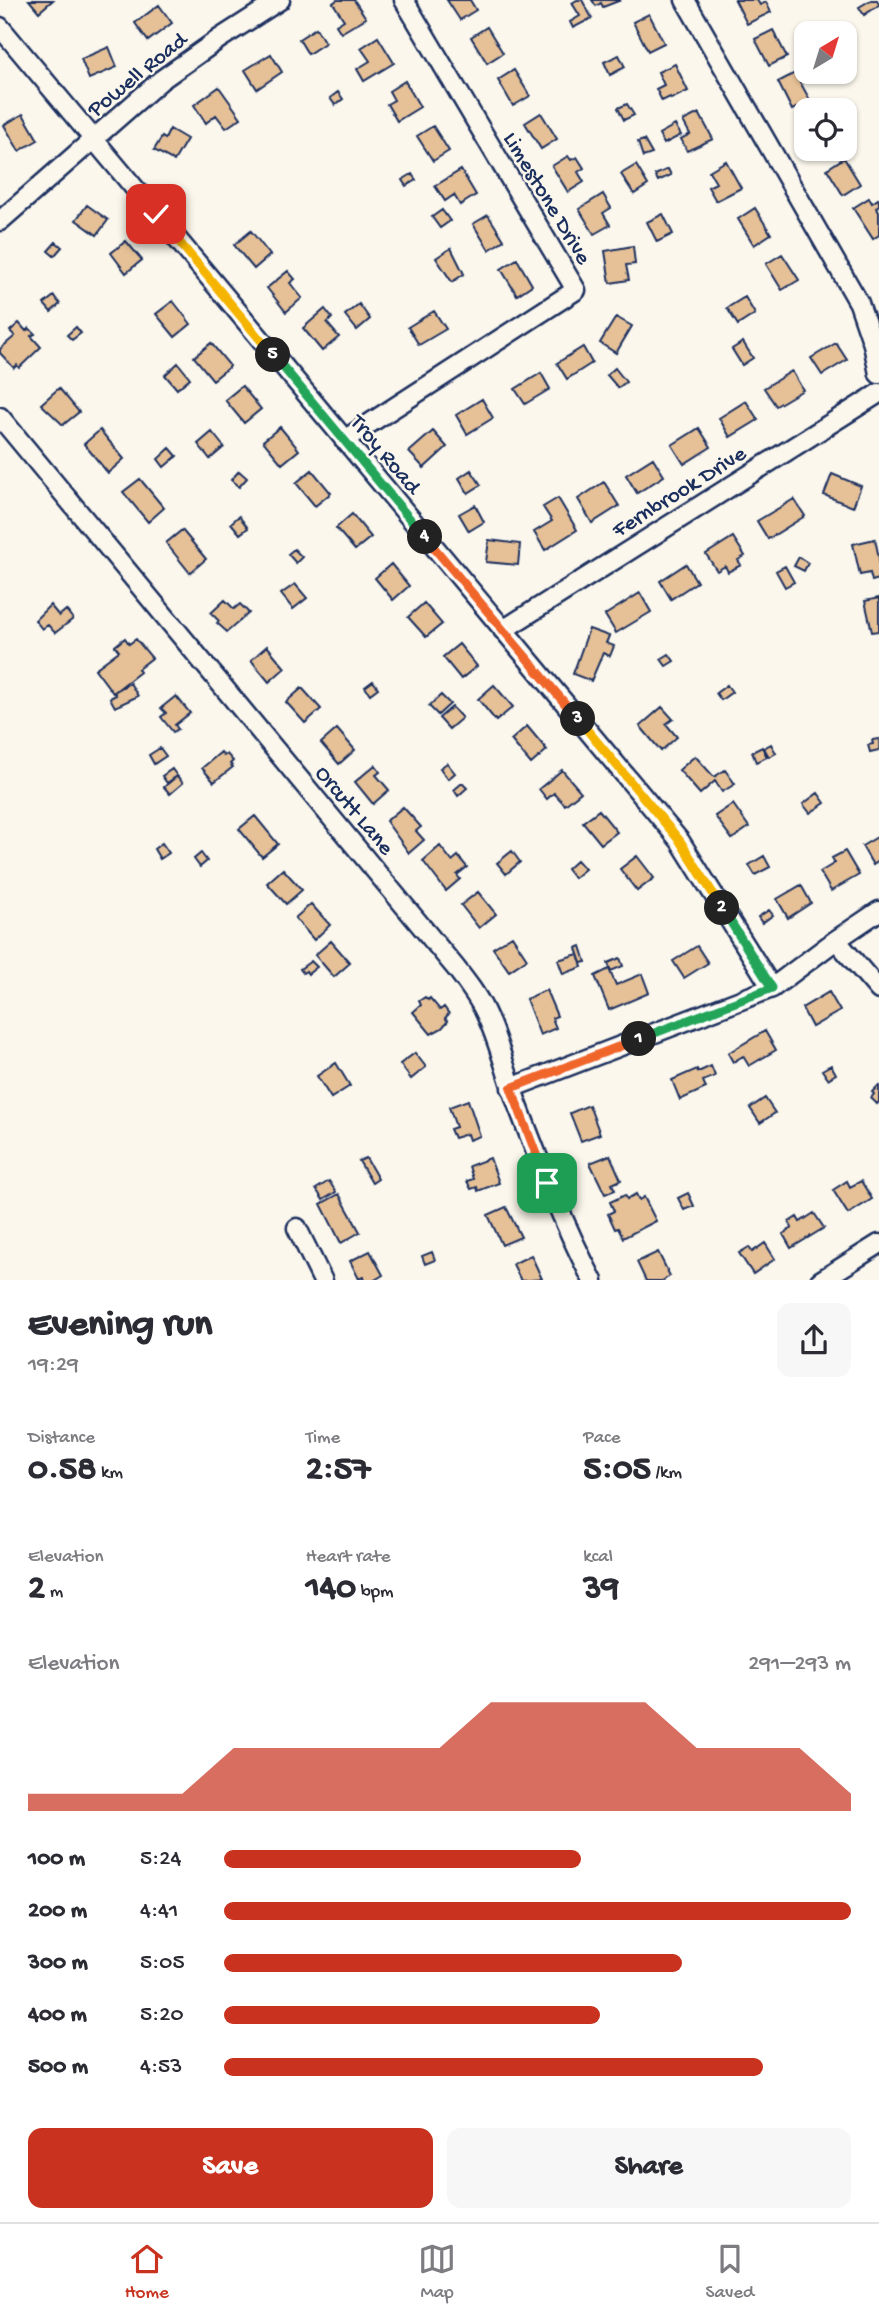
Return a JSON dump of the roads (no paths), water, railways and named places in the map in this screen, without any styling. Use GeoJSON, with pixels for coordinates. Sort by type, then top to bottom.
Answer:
{"type":"FeatureCollection","features":[{"type":"Feature","properties":{"kind":"street","name":"Powell Road"},"geometry":{"type":"LineString","coordinates":[[0,221],[161,80],[280,0]]}},
{"type":"Feature","properties":{"kind":"street","name":"Limestone Drive"},"geometry":{"type":"LineString","coordinates":[[344,440],[576,290],[404,0]]}},
{"type":"Feature","properties":{"kind":"street"},"geometry":{"type":"LineString","coordinates":[[685,0],[859,303],[873,344],[879,374]]}},
{"type":"Feature","properties":{"kind":"street","name":"Troy Road"},"geometry":{"type":"LineString","coordinates":[[0,27],[680,841],[772,988]]}},
{"type":"Feature","properties":{"kind":"street","name":"Fernbrook Drive"},"geometry":{"type":"LineString","coordinates":[[503,629],[879,393]]}},
{"type":"Feature","properties":{"kind":"street","name":"Orcutt Lane"},"geometry":{"type":"LineString","coordinates":[[0,417],[455,967],[485,1012],[547,1183],[593,1280]]}},
{"type":"Feature","properties":{"kind":"street"},"geometry":{"type":"LineString","coordinates":[[511,1088],[772,988],[879,911]]}},
{"type":"Feature","properties":{"kind":"street"},"geometry":{"type":"LineString","coordinates":[[836,940],[879,990]]}},
{"type":"Feature","properties":{"kind":"street"},"geometry":{"type":"LineString","coordinates":[[297,1228],[323,1280]]}},
{"type":"Feature","properties":{"kind":"street"},"geometry":{"type":"LineString","coordinates":[[820,1280],[879,1244]]}}]}
